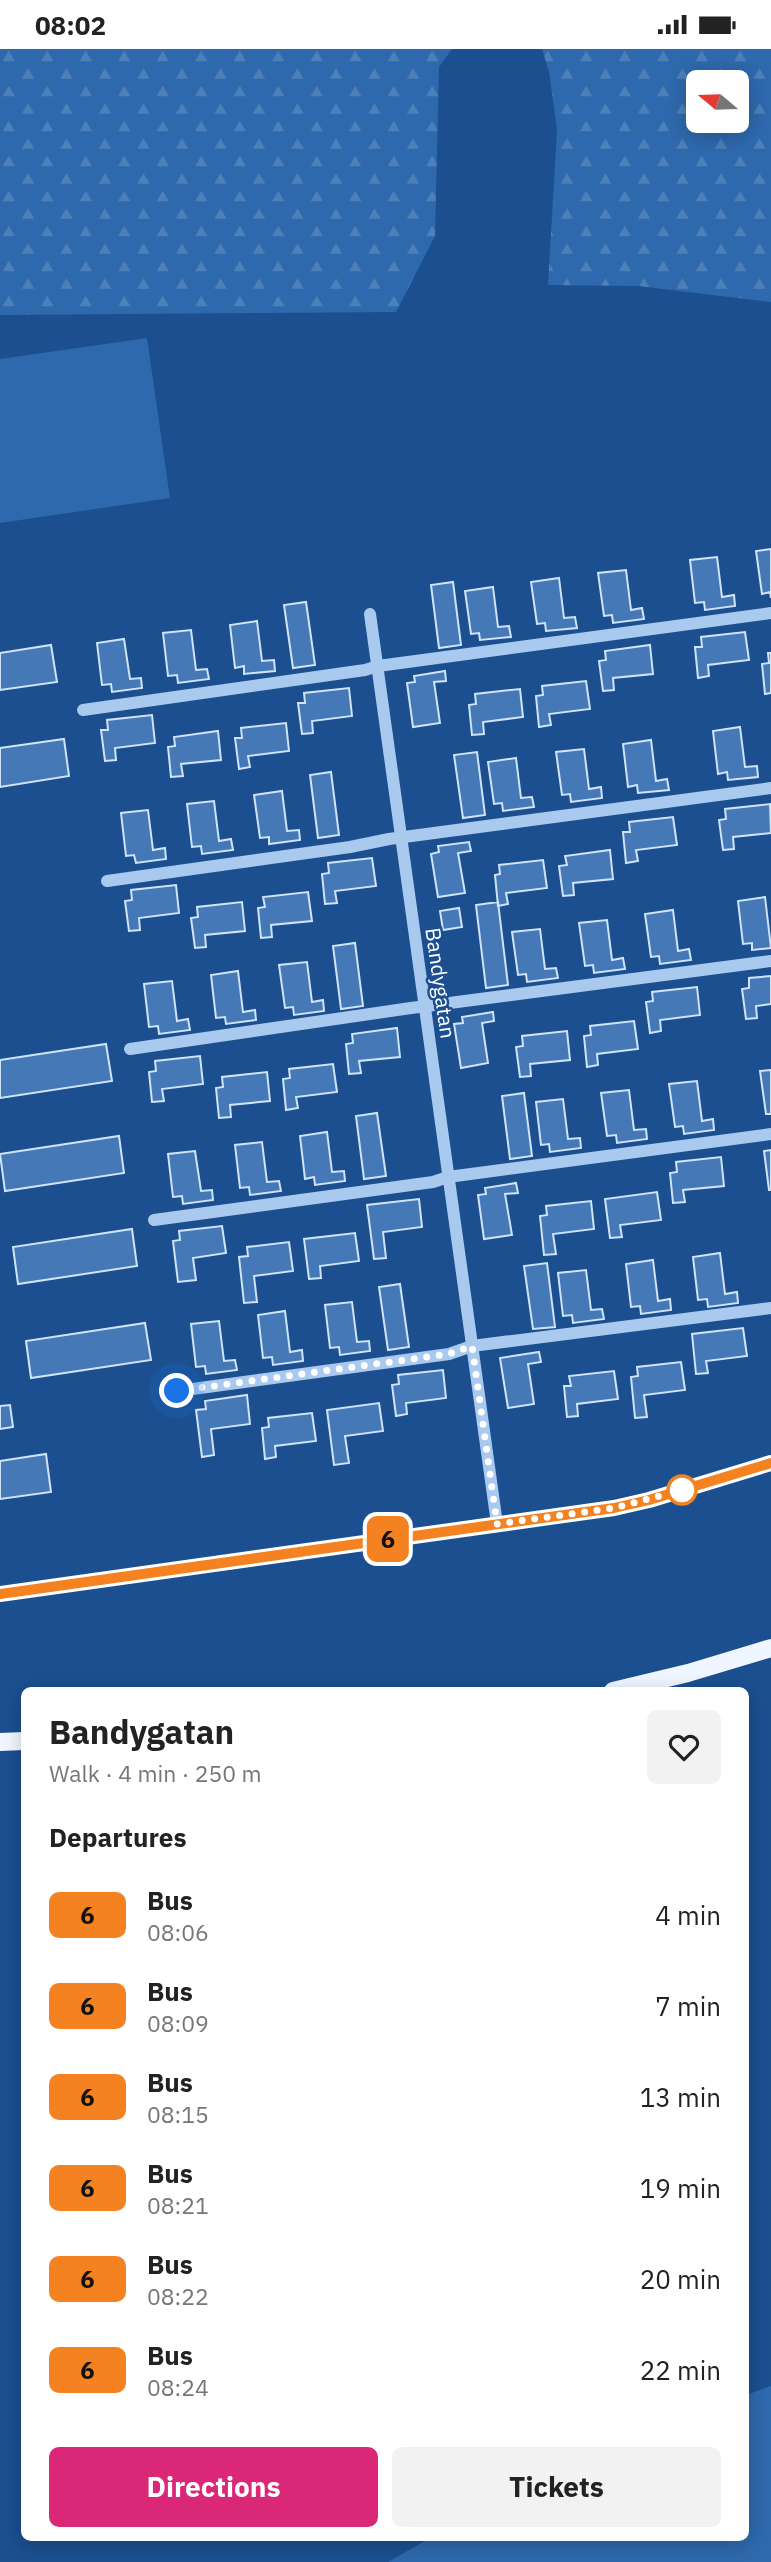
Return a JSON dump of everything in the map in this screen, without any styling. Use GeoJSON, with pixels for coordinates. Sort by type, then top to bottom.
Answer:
{"type":"FeatureCollection","features":[{"type":"Feature","properties":{"kind":"main road"},"geometry":{"type":"LineString","coordinates":[[630,1687],[688,1673],[771,1647]]}},
{"type":"Feature","properties":{"kind":"main road"},"geometry":{"type":"LineString","coordinates":[[0,1742],[21,1741]]}},
{"type":"Feature","properties":{"kind":"street"},"geometry":{"type":"LineString","coordinates":[[83,710],[378,666],[771,613]]}},
{"type":"Feature","properties":{"kind":"street","name":"Bandygatan"},"geometry":{"type":"LineString","coordinates":[[370,614],[497,1524]]}},
{"type":"Feature","properties":{"kind":"street"},"geometry":{"type":"LineString","coordinates":[[107,881],[350,847],[401,837],[771,788]]}},
{"type":"Feature","properties":{"kind":"street"},"geometry":{"type":"LineString","coordinates":[[130,1049],[771,961]]}},
{"type":"Feature","properties":{"kind":"street"},"geometry":{"type":"LineString","coordinates":[[154,1220],[771,1134]]}},
{"type":"Feature","properties":{"kind":"street"},"geometry":{"type":"LineString","coordinates":[[177,1391],[449,1354],[472,1346],[771,1308]]}},
{"type":"Feature","properties":{"kind":"street"},"geometry":{"type":"LineString","coordinates":[[0,1594],[614,1508],[771,1463]]}},
{"type":"Feature","properties":{"kind":"green space"},"geometry":{"type":"Polygon","coordinates":[[[0,49],[452,49],[439,67],[435,236],[396,312],[0,315],[0,49]]]}},
{"type":"Feature","properties":{"kind":"green space"},"geometry":{"type":"Polygon","coordinates":[[[542,49],[771,49],[771,302],[638,286],[548,285],[557,130],[549,72],[542,49]]]}},
{"type":"Feature","properties":{"kind":"green space"},"geometry":{"type":"Polygon","coordinates":[[[147,338],[170,498],[0,523],[0,359],[147,338]]]}},
{"type":"Feature","properties":{"kind":"green space"},"geometry":{"type":"Polygon","coordinates":[[[771,2386],[771,2562],[388,2562],[425,2541],[749,2541],[749,2394],[771,2386]]]}},
{"type":"Feature","properties":{"kind":"building"},"geometry":{"type":"Polygon","coordinates":[[[771,549],[771,598],[770,592],[762,594],[756,551],[771,549]]]}},
{"type":"Feature","properties":{"kind":"building"},"geometry":{"type":"Polygon","coordinates":[[[717,557],[722,597],[734,595],[735,606],[705,610],[704,602],[695,603],[690,560],[717,557]]]}},
{"type":"Feature","properties":{"kind":"building"},"geometry":{"type":"Polygon","coordinates":[[[626,570],[631,610],[642,608],[644,619],[613,623],[612,615],[604,616],[598,573],[626,570]]]}},
{"type":"Feature","properties":{"kind":"building"},"geometry":{"type":"Polygon","coordinates":[[[559,578],[564,618],[575,617],[577,628],[546,631],[545,623],[537,624],[531,582],[559,578]]]}},
{"type":"Feature","properties":{"kind":"building"},"geometry":{"type":"Polygon","coordinates":[[[453,582],[461,645],[439,648],[431,585],[453,582]]]}},
{"type":"Feature","properties":{"kind":"building"},"geometry":{"type":"Polygon","coordinates":[[[493,587],[498,627],[509,626],[511,637],[480,640],[479,633],[471,634],[465,591],[493,587]]]}},
{"type":"Feature","properties":{"kind":"building"},"geometry":{"type":"Polygon","coordinates":[[[306,602],[315,665],[293,668],[284,605],[306,602]]]}},
{"type":"Feature","properties":{"kind":"building"},"geometry":{"type":"Polygon","coordinates":[[[257,621],[262,661],[274,660],[275,671],[244,674],[244,666],[235,668],[230,625],[257,621]]]}},
{"type":"Feature","properties":{"kind":"building"},"geometry":{"type":"Polygon","coordinates":[[[191,630],[196,670],[207,669],[209,679],[178,683],[177,675],[168,676],[163,633],[191,630]]]}},
{"type":"Feature","properties":{"kind":"building"},"geometry":{"type":"Polygon","coordinates":[[[745,632],[749,660],[708,665],[709,676],[698,678],[695,647],[702,647],[701,637],[745,632]]]}},
{"type":"Feature","properties":{"kind":"building"},"geometry":{"type":"Polygon","coordinates":[[[124,639],[130,679],[141,678],[142,688],[112,692],[111,684],[102,685],[97,643],[124,639]]]}},
{"type":"Feature","properties":{"kind":"building"},"geometry":{"type":"Polygon","coordinates":[[[51,645],[57,682],[0,690],[0,653],[51,645]]]}},
{"type":"Feature","properties":{"kind":"building"},"geometry":{"type":"Polygon","coordinates":[[[650,645],[653,674],[613,678],[614,690],[603,691],[599,661],[606,660],[605,651],[650,645]]]}},
{"type":"Feature","properties":{"kind":"building"},"geometry":{"type":"Polygon","coordinates":[[[768,653],[771,653],[771,693],[765,694],[762,664],[769,663],[768,653]]]}},
{"type":"Feature","properties":{"kind":"building"},"geometry":{"type":"Polygon","coordinates":[[[445,671],[446,681],[434,682],[440,723],[413,727],[407,683],[415,682],[414,676],[445,671]]]}},
{"type":"Feature","properties":{"kind":"building"},"geometry":{"type":"Polygon","coordinates":[[[586,681],[590,709],[549,714],[551,725],[539,727],[536,696],[543,695],[542,686],[586,681]]]}},
{"type":"Feature","properties":{"kind":"building"},"geometry":{"type":"Polygon","coordinates":[[[349,688],[352,716],[312,721],[313,733],[302,734],[298,703],[305,703],[304,693],[349,688]]]}},
{"type":"Feature","properties":{"kind":"building"},"geometry":{"type":"Polygon","coordinates":[[[520,689],[523,717],[483,722],[484,734],[472,735],[469,705],[476,704],[475,694],[520,689]]]}},
{"type":"Feature","properties":{"kind":"building"},"geometry":{"type":"Polygon","coordinates":[[[152,715],[155,743],[115,748],[116,760],[105,761],[101,730],[108,730],[107,720],[152,715]]]}},
{"type":"Feature","properties":{"kind":"building"},"geometry":{"type":"Polygon","coordinates":[[[286,723],[289,751],[248,756],[250,767],[239,769],[235,738],[242,738],[241,728],[286,723]]]}},
{"type":"Feature","properties":{"kind":"building"},"geometry":{"type":"Polygon","coordinates":[[[740,727],[745,767],[757,766],[758,777],[728,780],[727,772],[718,774],[713,731],[740,727]]]}},
{"type":"Feature","properties":{"kind":"building"},"geometry":{"type":"Polygon","coordinates":[[[218,731],[221,760],[181,764],[183,776],[171,777],[168,747],[175,746],[174,737],[218,731]]]}},
{"type":"Feature","properties":{"kind":"building"},"geometry":{"type":"Polygon","coordinates":[[[64,739],[69,776],[0,787],[0,748],[64,739]]]}},
{"type":"Feature","properties":{"kind":"building"},"geometry":{"type":"Polygon","coordinates":[[[651,740],[656,781],[667,779],[669,790],[638,793],[637,785],[628,787],[623,744],[651,740]]]}},
{"type":"Feature","properties":{"kind":"building"},"geometry":{"type":"Polygon","coordinates":[[[584,749],[589,789],[601,787],[602,798],[571,802],[570,794],[562,795],[556,752],[584,749]]]}},
{"type":"Feature","properties":{"kind":"building"},"geometry":{"type":"Polygon","coordinates":[[[477,752],[485,815],[463,818],[454,755],[477,752]]]}},
{"type":"Feature","properties":{"kind":"building"},"geometry":{"type":"Polygon","coordinates":[[[516,758],[521,798],[532,797],[534,807],[503,811],[502,803],[494,804],[488,762],[516,758]]]}},
{"type":"Feature","properties":{"kind":"building"},"geometry":{"type":"Polygon","coordinates":[[[331,772],[339,835],[318,838],[310,775],[331,772]]]}},
{"type":"Feature","properties":{"kind":"building"},"geometry":{"type":"Polygon","coordinates":[[[282,791],[287,831],[299,830],[300,840],[269,844],[269,837],[260,838],[254,795],[282,791]]]}},
{"type":"Feature","properties":{"kind":"building"},"geometry":{"type":"Polygon","coordinates":[[[214,801],[219,841],[231,839],[233,850],[202,854],[201,846],[192,847],[187,804],[214,801]]]}},
{"type":"Feature","properties":{"kind":"building"},"geometry":{"type":"Polygon","coordinates":[[[770,804],[771,833],[733,837],[734,849],[723,850],[719,820],[726,819],[725,809],[770,804]]]}},
{"type":"Feature","properties":{"kind":"building"},"geometry":{"type":"Polygon","coordinates":[[[148,810],[153,850],[165,848],[166,859],[136,863],[134,855],[126,856],[121,813],[148,810]]]}},
{"type":"Feature","properties":{"kind":"building"},"geometry":{"type":"Polygon","coordinates":[[[673,817],[677,845],[636,850],[638,861],[626,863],[623,832],[630,832],[629,822],[673,817]]]}},
{"type":"Feature","properties":{"kind":"building"},"geometry":{"type":"Polygon","coordinates":[[[469,842],[471,851],[458,853],[465,893],[438,897],[431,854],[439,852],[438,846],[469,842]]]}},
{"type":"Feature","properties":{"kind":"building"},"geometry":{"type":"Polygon","coordinates":[[[610,850],[613,879],[573,883],[574,895],[563,896],[559,866],[567,865],[565,856],[610,850]]]}},
{"type":"Feature","properties":{"kind":"building"},"geometry":{"type":"Polygon","coordinates":[[[372,858],[376,886],[335,891],[337,903],[325,904],[322,874],[329,873],[328,863],[372,858]]]}},
{"type":"Feature","properties":{"kind":"building"},"geometry":{"type":"Polygon","coordinates":[[[543,860],[547,888],[506,893],[508,904],[498,906],[495,875],[500,874],[499,865],[543,860]]]}},
{"type":"Feature","properties":{"kind":"building"},"geometry":{"type":"Polygon","coordinates":[[[176,885],[179,913],[139,918],[140,930],[129,931],[125,901],[132,900],[131,890],[176,885]]]}},
{"type":"Feature","properties":{"kind":"building"},"geometry":{"type":"Polygon","coordinates":[[[308,892],[312,921],[271,925],[272,937],[261,938],[258,908],[265,907],[263,897],[308,892]]]}},
{"type":"Feature","properties":{"kind":"building"},"geometry":{"type":"Polygon","coordinates":[[[765,897],[771,948],[752,950],[752,943],[743,944],[738,901],[765,897]]]}},
{"type":"Feature","properties":{"kind":"building"},"geometry":{"type":"Polygon","coordinates":[[[242,902],[245,931],[205,935],[206,947],[195,948],[191,918],[198,917],[197,907],[242,902]]]}},
{"type":"Feature","properties":{"kind":"building"},"geometry":{"type":"Polygon","coordinates":[[[498,902],[508,985],[486,988],[476,905],[498,902]]]}},
{"type":"Feature","properties":{"kind":"building"},"geometry":{"type":"Polygon","coordinates":[[[459,908],[462,927],[443,930],[440,911],[459,908]]]}},
{"type":"Feature","properties":{"kind":"building"},"geometry":{"type":"Polygon","coordinates":[[[673,910],[678,951],[689,949],[691,960],[660,964],[659,956],[651,957],[645,914],[673,910]]]}},
{"type":"Feature","properties":{"kind":"building"},"geometry":{"type":"Polygon","coordinates":[[[607,920],[612,960],[623,958],[625,969],[594,973],[593,965],[585,966],[579,923],[607,920]]]}},
{"type":"Feature","properties":{"kind":"building"},"geometry":{"type":"Polygon","coordinates":[[[540,929],[545,969],[556,968],[558,978],[527,982],[526,974],[518,975],[512,932],[540,929]]]}},
{"type":"Feature","properties":{"kind":"building"},"geometry":{"type":"Polygon","coordinates":[[[355,943],[363,1006],[341,1009],[333,946],[355,943]]]}},
{"type":"Feature","properties":{"kind":"building"},"geometry":{"type":"Polygon","coordinates":[[[307,962],[312,1002],[323,1000],[324,1011],[294,1015],[293,1007],[285,1008],[279,965],[307,962]]]}},
{"type":"Feature","properties":{"kind":"building"},"geometry":{"type":"Polygon","coordinates":[[[238,971],[243,1012],[255,1010],[256,1020],[226,1024],[225,1017],[216,1018],[211,975],[238,971]]]}},
{"type":"Feature","properties":{"kind":"building"},"geometry":{"type":"Polygon","coordinates":[[[771,976],[771,1004],[756,1006],[757,1018],[746,1019],[742,989],[749,988],[749,978],[771,976]]]}},
{"type":"Feature","properties":{"kind":"building"},"geometry":{"type":"Polygon","coordinates":[[[172,981],[177,1021],[188,1019],[190,1030],[159,1034],[158,1026],[149,1027],[144,984],[172,981]]]}},
{"type":"Feature","properties":{"kind":"building"},"geometry":{"type":"Polygon","coordinates":[[[697,987],[700,1015],[660,1020],[661,1031],[650,1033],[646,1002],[653,1001],[652,992],[697,987]]]}},
{"type":"Feature","properties":{"kind":"building"},"geometry":{"type":"Polygon","coordinates":[[[493,1012],[494,1021],[482,1023],[488,1063],[461,1068],[454,1024],[463,1023],[462,1017],[493,1012]]]}},
{"type":"Feature","properties":{"kind":"building"},"geometry":{"type":"Polygon","coordinates":[[[634,1021],[638,1049],[597,1054],[598,1065],[587,1067],[584,1036],[591,1035],[590,1026],[634,1021]]]}},
{"type":"Feature","properties":{"kind":"building"},"geometry":{"type":"Polygon","coordinates":[[[397,1028],[400,1057],[359,1061],[361,1073],[349,1074],[346,1044],[353,1043],[352,1034],[397,1028]]]}},
{"type":"Feature","properties":{"kind":"building"},"geometry":{"type":"Polygon","coordinates":[[[567,1031],[570,1060],[530,1064],[531,1076],[520,1077],[516,1047],[523,1046],[522,1036],[567,1031]]]}},
{"type":"Feature","properties":{"kind":"building"},"geometry":{"type":"Polygon","coordinates":[[[106,1044],[112,1081],[0,1098],[0,1060],[106,1044]]]}},
{"type":"Feature","properties":{"kind":"building"},"geometry":{"type":"Polygon","coordinates":[[[200,1056],[203,1084],[162,1089],[164,1101],[152,1102],[149,1072],[156,1071],[155,1061],[200,1056]]]}},
{"type":"Feature","properties":{"kind":"building"},"geometry":{"type":"Polygon","coordinates":[[[333,1064],[337,1092],[296,1097],[298,1108],[286,1110],[283,1079],[290,1078],[289,1069],[333,1064]]]}},
{"type":"Feature","properties":{"kind":"building"},"geometry":{"type":"Polygon","coordinates":[[[771,1070],[771,1114],[766,1114],[760,1071],[771,1070]]]}},
{"type":"Feature","properties":{"kind":"building"},"geometry":{"type":"Polygon","coordinates":[[[267,1072],[270,1101],[230,1105],[231,1117],[219,1118],[216,1088],[223,1087],[222,1077],[267,1072]]]}},
{"type":"Feature","properties":{"kind":"building"},"geometry":{"type":"Polygon","coordinates":[[[697,1081],[702,1121],[713,1119],[714,1130],[684,1134],[683,1126],[675,1127],[669,1084],[697,1081]]]}},
{"type":"Feature","properties":{"kind":"building"},"geometry":{"type":"Polygon","coordinates":[[[629,1090],[634,1130],[646,1129],[647,1139],[617,1143],[616,1135],[607,1136],[601,1093],[629,1090]]]}},
{"type":"Feature","properties":{"kind":"building"},"geometry":{"type":"Polygon","coordinates":[[[524,1093],[532,1156],[510,1159],[502,1096],[524,1093]]]}},
{"type":"Feature","properties":{"kind":"building"},"geometry":{"type":"Polygon","coordinates":[[[563,1099],[568,1139],[580,1138],[581,1148],[550,1152],[549,1144],[541,1145],[536,1102],[563,1099]]]}},
{"type":"Feature","properties":{"kind":"building"},"geometry":{"type":"Polygon","coordinates":[[[377,1113],[386,1176],[364,1179],[356,1116],[377,1113]]]}},
{"type":"Feature","properties":{"kind":"building"},"geometry":{"type":"Polygon","coordinates":[[[327,1132],[332,1172],[344,1171],[345,1181],[315,1185],[314,1177],[305,1179],[300,1136],[327,1132]]]}},
{"type":"Feature","properties":{"kind":"building"},"geometry":{"type":"Polygon","coordinates":[[[119,1136],[124,1173],[5,1191],[0,1154],[119,1136]]]}},
{"type":"Feature","properties":{"kind":"building"},"geometry":{"type":"Polygon","coordinates":[[[262,1142],[267,1182],[279,1181],[281,1191],[250,1195],[249,1187],[240,1188],[235,1145],[262,1142]]]}},
{"type":"Feature","properties":{"kind":"building"},"geometry":{"type":"Polygon","coordinates":[[[771,1150],[771,1190],[769,1190],[764,1151],[771,1150]]]}},
{"type":"Feature","properties":{"kind":"building"},"geometry":{"type":"Polygon","coordinates":[[[195,1151],[201,1191],[212,1190],[213,1200],[183,1204],[182,1196],[173,1197],[168,1154],[195,1151]]]}},
{"type":"Feature","properties":{"kind":"building"},"geometry":{"type":"Polygon","coordinates":[[[721,1157],[724,1186],[683,1190],[685,1202],[673,1203],[670,1173],[677,1172],[676,1162],[721,1157]]]}},
{"type":"Feature","properties":{"kind":"building"},"geometry":{"type":"Polygon","coordinates":[[[516,1183],[518,1193],[505,1194],[512,1235],[484,1239],[478,1195],[486,1194],[485,1188],[516,1183]]]}},
{"type":"Feature","properties":{"kind":"building"},"geometry":{"type":"Polygon","coordinates":[[[657,1192],[661,1220],[620,1225],[622,1237],[610,1238],[605,1199],[657,1192]]]}},
{"type":"Feature","properties":{"kind":"building"},"geometry":{"type":"Polygon","coordinates":[[[419,1199],[422,1227],[383,1232],[386,1258],[374,1259],[367,1205],[419,1199]]]}},
{"type":"Feature","properties":{"kind":"building"},"geometry":{"type":"Polygon","coordinates":[[[591,1201],[594,1229],[553,1234],[556,1254],[544,1255],[540,1216],[547,1215],[546,1206],[591,1201]]]}},
{"type":"Feature","properties":{"kind":"building"},"geometry":{"type":"Polygon","coordinates":[[[222,1226],[226,1253],[193,1258],[196,1280],[178,1282],[173,1241],[180,1240],[179,1231],[222,1226]]]}},
{"type":"Feature","properties":{"kind":"building"},"geometry":{"type":"Polygon","coordinates":[[[132,1229],[137,1266],[18,1284],[13,1247],[132,1229]]]}},
{"type":"Feature","properties":{"kind":"building"},"geometry":{"type":"Polygon","coordinates":[[[355,1233],[359,1261],[320,1266],[321,1278],[309,1279],[304,1239],[355,1233]]]}},
{"type":"Feature","properties":{"kind":"building"},"geometry":{"type":"Polygon","coordinates":[[[289,1242],[293,1271],[254,1276],[257,1302],[244,1303],[239,1257],[248,1256],[247,1247],[289,1242]]]}},
{"type":"Feature","properties":{"kind":"building"},"geometry":{"type":"Polygon","coordinates":[[[720,1253],[725,1294],[737,1292],[738,1303],[708,1307],[707,1299],[698,1300],[693,1257],[720,1253]]]}},
{"type":"Feature","properties":{"kind":"building"},"geometry":{"type":"Polygon","coordinates":[[[653,1260],[658,1301],[670,1299],[671,1310],[641,1314],[640,1306],[631,1307],[626,1264],[653,1260]]]}},
{"type":"Feature","properties":{"kind":"building"},"geometry":{"type":"Polygon","coordinates":[[[547,1263],[555,1327],[533,1329],[524,1266],[547,1263]]]}},
{"type":"Feature","properties":{"kind":"building"},"geometry":{"type":"Polygon","coordinates":[[[586,1270],[591,1310],[602,1309],[604,1319],[573,1323],[572,1315],[563,1316],[558,1273],[586,1270]]]}},
{"type":"Feature","properties":{"kind":"building"},"geometry":{"type":"Polygon","coordinates":[[[400,1284],[409,1347],[388,1350],[379,1287],[400,1284]]]}},
{"type":"Feature","properties":{"kind":"building"},"geometry":{"type":"Polygon","coordinates":[[[352,1302],[357,1342],[369,1341],[370,1351],[340,1355],[339,1347],[330,1348],[325,1305],[352,1302]]]}},
{"type":"Feature","properties":{"kind":"building"},"geometry":{"type":"Polygon","coordinates":[[[285,1311],[290,1352],[302,1350],[303,1361],[273,1365],[272,1357],[263,1358],[258,1315],[285,1311]]]}},
{"type":"Feature","properties":{"kind":"building"},"geometry":{"type":"Polygon","coordinates":[[[219,1321],[224,1361],[235,1360],[237,1370],[206,1374],[205,1366],[196,1367],[191,1324],[219,1321]]]}},
{"type":"Feature","properties":{"kind":"building"},"geometry":{"type":"Polygon","coordinates":[[[145,1323],[151,1360],[31,1378],[26,1341],[145,1323]]]}},
{"type":"Feature","properties":{"kind":"building"},"geometry":{"type":"Polygon","coordinates":[[[743,1328],[747,1356],[706,1361],[708,1373],[696,1374],[692,1334],[743,1328]]]}},
{"type":"Feature","properties":{"kind":"building"},"geometry":{"type":"Polygon","coordinates":[[[539,1352],[541,1362],[528,1364],[534,1404],[508,1408],[500,1358],[539,1352]]]}},
{"type":"Feature","properties":{"kind":"building"},"geometry":{"type":"Polygon","coordinates":[[[681,1362],[685,1390],[644,1395],[647,1417],[635,1418],[631,1377],[638,1376],[637,1367],[681,1362]]]}},
{"type":"Feature","properties":{"kind":"building"},"geometry":{"type":"Polygon","coordinates":[[[443,1370],[446,1398],[406,1403],[407,1414],[396,1416],[392,1385],[399,1384],[398,1375],[443,1370]]]}},
{"type":"Feature","properties":{"kind":"building"},"geometry":{"type":"Polygon","coordinates":[[[614,1371],[618,1399],[577,1404],[578,1416],[567,1417],[564,1386],[571,1386],[569,1376],[614,1371]]]}},
{"type":"Feature","properties":{"kind":"building"},"geometry":{"type":"Polygon","coordinates":[[[247,1395],[250,1424],[211,1429],[214,1455],[202,1457],[196,1410],[206,1409],[205,1401],[247,1395]]]}},
{"type":"Feature","properties":{"kind":"building"},"geometry":{"type":"Polygon","coordinates":[[[379,1403],[383,1431],[345,1436],[349,1463],[334,1465],[327,1410],[379,1403]]]}},
{"type":"Feature","properties":{"kind":"building"},"geometry":{"type":"Polygon","coordinates":[[[10,1405],[13,1427],[0,1429],[0,1406],[10,1405]]]}},
{"type":"Feature","properties":{"kind":"building"},"geometry":{"type":"Polygon","coordinates":[[[312,1413],[316,1441],[275,1446],[276,1457],[265,1459],[262,1428],[269,1427],[268,1418],[312,1413]]]}},
{"type":"Feature","properties":{"kind":"building"},"geometry":{"type":"Polygon","coordinates":[[[46,1454],[51,1492],[0,1499],[0,1461],[46,1454]]]}},
{"type":"Feature","properties":{"kind":"bus line","name":"6"},"geometry":{"type":"LineString","coordinates":[[0,1594],[614,1508],[771,1463]]}},
{"type":"Feature","properties":{"kind":"route"},"geometry":{"type":"LineString","coordinates":[[177,1391],[449,1354],[472,1346],[497,1524],[614,1508],[682,1490]]}}]}
